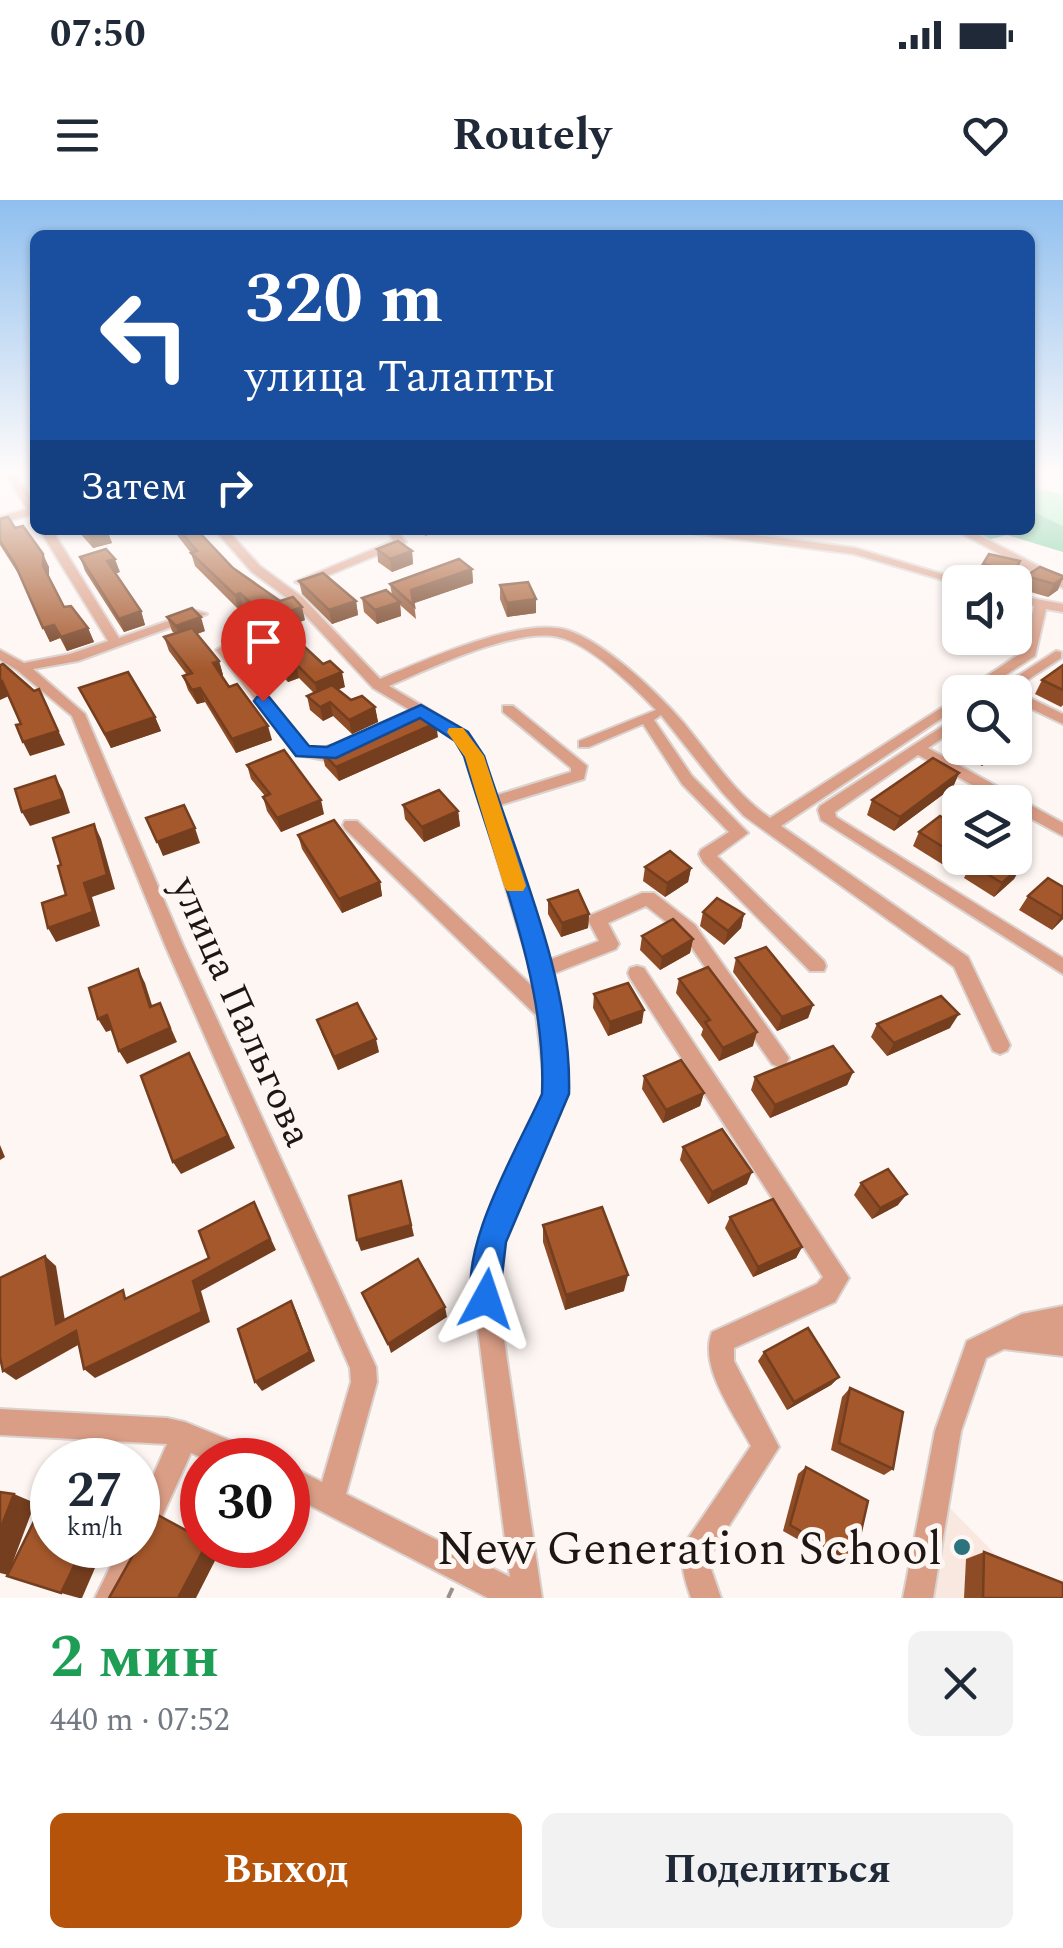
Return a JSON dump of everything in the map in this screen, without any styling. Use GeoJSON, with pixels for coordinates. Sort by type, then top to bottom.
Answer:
{"type":"FeatureCollection","features":[{"type":"Feature","properties":{"kind":"street"},"geometry":{"type":"LineString","coordinates":[[52,539],[116,644]]}},
{"type":"Feature","properties":{"kind":"street"},"geometry":{"type":"LineString","coordinates":[[229,539],[412,715],[455,731],[471,749],[540,971],[556,1094],[491,1242],[486,1299],[523,1598]]}},
{"type":"Feature","properties":{"kind":"street"},"geometry":{"type":"LineString","coordinates":[[284,589],[400,542],[398,539]]}},
{"type":"Feature","properties":{"kind":"street"},"geometry":{"type":"LineString","coordinates":[[763,539],[855,551],[942,576]]}},
{"type":"Feature","properties":{"kind":"street"},"geometry":{"type":"LineString","coordinates":[[978,539],[1063,584]]}},
{"type":"Feature","properties":{"kind":"street"},"geometry":{"type":"LineString","coordinates":[[1032,603],[1063,608]]}},
{"type":"Feature","properties":{"kind":"street"},"geometry":{"type":"LineString","coordinates":[[996,675],[1030,653],[1041,605]]}},
{"type":"Feature","properties":{"kind":"street"},"geometry":{"type":"LineString","coordinates":[[0,676],[22,667],[73,658],[200,614]]}},
{"type":"Feature","properties":{"kind":"street"},"geometry":{"type":"LineString","coordinates":[[378,685],[480,646],[545,631],[563,633],[586,646],[665,710],[724,789],[962,962],[1000,1046]]}},
{"type":"Feature","properties":{"kind":"street"},"geometry":{"type":"LineString","coordinates":[[223,650],[303,752],[325,755],[352,744]]}},
{"type":"Feature","properties":{"kind":"street","name":"улица Пальгова"},"geometry":{"type":"LineString","coordinates":[[0,654],[22,667],[78,714],[174,945],[363,1366],[364,1382],[331,1498]]}},
{"type":"Feature","properties":{"kind":"street"},"geometry":{"type":"LineString","coordinates":[[1029,675],[1056,654]]}},
{"type":"Feature","properties":{"kind":"street"},"geometry":{"type":"LineString","coordinates":[[1032,705],[1063,720]]}},
{"type":"Feature","properties":{"kind":"street"},"geometry":{"type":"LineString","coordinates":[[490,803],[578,775],[578,766],[508,710]]}},
{"type":"Feature","properties":{"kind":"street"},"geometry":{"type":"LineString","coordinates":[[584,744],[665,710]]}},
{"type":"Feature","properties":{"kind":"street"},"geometry":{"type":"LineString","coordinates":[[770,826],[942,712]]}},
{"type":"Feature","properties":{"kind":"street"},"geometry":{"type":"LineString","coordinates":[[646,718],[687,780],[740,833],[708,854],[708,858],[817,966]]}},
{"type":"Feature","properties":{"kind":"street"},"geometry":{"type":"LineString","coordinates":[[942,732],[826,810],[828,820],[1063,967]]}},
{"type":"Feature","properties":{"kind":"street"},"geometry":{"type":"LineString","coordinates":[[917,748],[983,785]]}},
{"type":"Feature","properties":{"kind":"street"},"geometry":{"type":"LineString","coordinates":[[1032,813],[1063,830]]}},
{"type":"Feature","properties":{"kind":"street"},"geometry":{"type":"LineString","coordinates":[[351,825],[546,1012]]}},
{"type":"Feature","properties":{"kind":"street"},"geometry":{"type":"LineString","coordinates":[[540,971],[610,944],[598,920],[648,898],[689,930],[779,1058]]}},
{"type":"Feature","properties":{"kind":"street"},"geometry":{"type":"LineString","coordinates":[[637,973],[836,1278],[826,1293],[721,1341],[721,1363],[766,1447],[697,1550],[696,1570],[706,1598]]}},
{"type":"Feature","properties":{"kind":"street"},"geometry":{"type":"LineString","coordinates":[[918,1598],[948,1430],[976,1350],[998,1336],[1063,1318]]}},
{"type":"Feature","properties":{"kind":"street"},"geometry":{"type":"LineString","coordinates":[[998,1336],[1063,1343]]}},
{"type":"Feature","properties":{"kind":"street"},"geometry":{"type":"LineString","coordinates":[[0,1422],[192,1438]]}},
{"type":"Feature","properties":{"kind":"street"},"geometry":{"type":"LineString","coordinates":[[160,1491],[185,1435]]}},
{"type":"Feature","properties":{"kind":"street"},"geometry":{"type":"LineString","coordinates":[[310,1489],[523,1598]]}},
{"type":"Feature","properties":{"kind":"street"},"geometry":{"type":"LineString","coordinates":[[110,1598],[125,1568]]}},
{"type":"Feature","properties":{"kind":"shaded area","name":"New Generation School"},"geometry":{"type":"Polygon","coordinates":[[[945,1503],[998,1557],[1042,1582],[1063,1579],[1063,1598],[932,1598],[945,1503]]]}},
{"type":"Feature","properties":{"kind":"green space"},"geometry":{"type":"Polygon","coordinates":[[[1021,539],[1063,539],[1063,552],[1021,539]]]}},
{"type":"Feature","properties":{"kind":"building"},"geometry":{"type":"Polygon","coordinates":[[[32,539],[43,554],[43,566],[64,607],[71,606],[88,628],[61,637],[54,625],[43,628],[15,564],[0,541],[32,539]]]}},
{"type":"Feature","properties":{"kind":"building"},"geometry":{"type":"Polygon","coordinates":[[[187,539],[206,539],[233,568],[280,601],[293,597],[302,607],[273,617],[260,604],[254,606],[240,593],[235,595],[191,553],[197,551],[187,539]]]}},
{"type":"Feature","properties":{"kind":"building"},"geometry":{"type":"Polygon","coordinates":[[[398,541],[412,551],[390,559],[377,549],[398,541]]]}},
{"type":"Feature","properties":{"kind":"building"},"geometry":{"type":"Polygon","coordinates":[[[106,549],[115,559],[107,561],[141,611],[119,619],[80,557],[106,549]]]}},
{"type":"Feature","properties":{"kind":"building"},"geometry":{"type":"Polygon","coordinates":[[[989,554],[1020,561],[1018,565],[983,564],[989,554]]]}},
{"type":"Feature","properties":{"kind":"building"},"geometry":{"type":"Polygon","coordinates":[[[459,559],[472,569],[411,590],[414,606],[390,584],[459,559]]]}},
{"type":"Feature","properties":{"kind":"building"},"geometry":{"type":"Polygon","coordinates":[[[1040,567],[1063,578],[1054,584],[1032,578],[1032,572],[1040,567]]]}},
{"type":"Feature","properties":{"kind":"building"},"geometry":{"type":"Polygon","coordinates":[[[323,573],[356,601],[329,610],[299,581],[323,573]]]}},
{"type":"Feature","properties":{"kind":"building"},"geometry":{"type":"Polygon","coordinates":[[[528,582],[536,599],[507,603],[500,585],[528,582]]]}},
{"type":"Feature","properties":{"kind":"building"},"geometry":{"type":"Polygon","coordinates":[[[386,590],[400,602],[375,610],[362,598],[386,590]]]}},
{"type":"Feature","properties":{"kind":"building"},"geometry":{"type":"Polygon","coordinates":[[[192,608],[201,617],[176,626],[167,617],[192,608]]]}},
{"type":"Feature","properties":{"kind":"building"},"geometry":{"type":"Polygon","coordinates":[[[287,624],[299,636],[294,637],[323,664],[330,661],[342,672],[315,683],[296,664],[285,668],[274,658],[285,654],[264,632],[287,624]]]}},
{"type":"Feature","properties":{"kind":"building"},"geometry":{"type":"Polygon","coordinates":[[[192,628],[219,661],[213,663],[229,687],[237,684],[268,726],[232,739],[200,688],[192,690],[183,676],[192,673],[164,637],[192,628]]]}},
{"type":"Feature","properties":{"kind":"building"},"geometry":{"type":"Polygon","coordinates":[[[3,664],[34,691],[39,689],[58,731],[23,742],[16,725],[21,724],[0,682],[3,664]]]}},
{"type":"Feature","properties":{"kind":"building"},"geometry":{"type":"Polygon","coordinates":[[[1063,665],[1063,690],[1042,680],[1063,665]]]}},
{"type":"Feature","properties":{"kind":"building"},"geometry":{"type":"Polygon","coordinates":[[[128,672],[155,717],[105,734],[79,688],[128,672]]]}},
{"type":"Feature","properties":{"kind":"building"},"geometry":{"type":"Polygon","coordinates":[[[332,685],[351,700],[362,696],[375,707],[349,720],[330,702],[320,707],[307,696],[332,685]]]}},
{"type":"Feature","properties":{"kind":"building"},"geometry":{"type":"Polygon","coordinates":[[[418,708],[436,723],[336,767],[322,752],[418,708]]]}},
{"type":"Feature","properties":{"kind":"building"},"geometry":{"type":"Polygon","coordinates":[[[284,750],[321,800],[277,818],[263,797],[270,794],[247,765],[284,750]]]}},
{"type":"Feature","properties":{"kind":"building"},"geometry":{"type":"Polygon","coordinates":[[[933,758],[959,773],[900,817],[872,800],[933,758]]]}},
{"type":"Feature","properties":{"kind":"building"},"geometry":{"type":"Polygon","coordinates":[[[55,776],[63,799],[22,812],[15,789],[55,776]]]}},
{"type":"Feature","properties":{"kind":"building"},"geometry":{"type":"Polygon","coordinates":[[[439,790],[458,811],[422,827],[403,805],[439,790]]]}},
{"type":"Feature","properties":{"kind":"building"},"geometry":{"type":"Polygon","coordinates":[[[184,805],[195,828],[157,842],[146,818],[184,805]]]}},
{"type":"Feature","properties":{"kind":"building"},"geometry":{"type":"Polygon","coordinates":[[[940,816],[942,817],[942,846],[919,832],[940,816]]]}},
{"type":"Feature","properties":{"kind":"building"},"geometry":{"type":"Polygon","coordinates":[[[334,820],[380,882],[339,899],[298,835],[334,820]]]}},
{"type":"Feature","properties":{"kind":"building"},"geometry":{"type":"Polygon","coordinates":[[[94,824],[107,875],[84,883],[93,912],[48,928],[42,903],[66,895],[53,838],[94,824]]]}},
{"type":"Feature","properties":{"kind":"building"},"geometry":{"type":"Polygon","coordinates":[[[670,851],[691,868],[667,883],[645,867],[670,851]]]}},
{"type":"Feature","properties":{"kind":"building"},"geometry":{"type":"Polygon","coordinates":[[[989,875],[1011,875],[1002,883],[989,875]]]}},
{"type":"Feature","properties":{"kind":"building"},"geometry":{"type":"Polygon","coordinates":[[[1048,878],[1063,887],[1061,916],[1028,896],[1048,878]]]}},
{"type":"Feature","properties":{"kind":"building"},"geometry":{"type":"Polygon","coordinates":[[[578,890],[589,914],[562,923],[548,900],[578,890]]]}},
{"type":"Feature","properties":{"kind":"building"},"geometry":{"type":"Polygon","coordinates":[[[717,898],[744,914],[728,931],[703,912],[717,898]]]}},
{"type":"Feature","properties":{"kind":"building"},"geometry":{"type":"Polygon","coordinates":[[[673,919],[693,939],[662,957],[642,936],[673,919]]]}},
{"type":"Feature","properties":{"kind":"building"},"geometry":{"type":"Polygon","coordinates":[[[766,947],[813,1005],[782,1017],[736,958],[766,947]]]}},
{"type":"Feature","properties":{"kind":"building"},"geometry":{"type":"Polygon","coordinates":[[[708,967],[757,1032],[723,1048],[705,1022],[710,1020],[679,979],[708,967]]]}},
{"type":"Feature","properties":{"kind":"building"},"geometry":{"type":"Polygon","coordinates":[[[138,969],[150,1007],[160,1003],[170,1028],[119,1051],[107,1015],[98,1019],[89,988],[138,969]]]}},
{"type":"Feature","properties":{"kind":"building"},"geometry":{"type":"Polygon","coordinates":[[[628,983],[644,1010],[610,1022],[594,994],[628,983]]]}},
{"type":"Feature","properties":{"kind":"building"},"geometry":{"type":"Polygon","coordinates":[[[941,996],[959,1014],[894,1043],[877,1024],[941,996]]]}},
{"type":"Feature","properties":{"kind":"building"},"geometry":{"type":"Polygon","coordinates":[[[357,1003],[376,1039],[334,1057],[317,1020],[357,1003]]]}},
{"type":"Feature","properties":{"kind":"building"},"geometry":{"type":"Polygon","coordinates":[[[833,1046],[853,1072],[775,1105],[755,1077],[833,1046]]]}},
{"type":"Feature","properties":{"kind":"building"},"geometry":{"type":"Polygon","coordinates":[[[189,1053],[228,1136],[173,1162],[141,1076],[189,1053]]]}},
{"type":"Feature","properties":{"kind":"building"},"geometry":{"type":"Polygon","coordinates":[[[681,1060],[704,1093],[666,1110],[644,1076],[681,1060]]]}},
{"type":"Feature","properties":{"kind":"building"},"geometry":{"type":"Polygon","coordinates":[[[722,1129],[752,1172],[712,1192],[683,1147],[722,1129]]]}},
{"type":"Feature","properties":{"kind":"building"},"geometry":{"type":"Polygon","coordinates":[[[888,1169],[907,1194],[880,1208],[861,1183],[888,1169]]]}},
{"type":"Feature","properties":{"kind":"building"},"geometry":{"type":"Polygon","coordinates":[[[401,1181],[411,1225],[357,1240],[349,1196],[401,1181]]]}},
{"type":"Feature","properties":{"kind":"building"},"geometry":{"type":"Polygon","coordinates":[[[773,1199],[802,1247],[758,1267],[730,1217],[773,1199]]]}},
{"type":"Feature","properties":{"kind":"building"},"geometry":{"type":"Polygon","coordinates":[[[254,1202],[270,1239],[193,1281],[202,1312],[84,1369],[76,1331],[3,1371],[0,1278],[45,1256],[56,1324],[123,1290],[125,1299],[209,1258],[199,1231],[254,1202]]]}},
{"type":"Feature","properties":{"kind":"building"},"geometry":{"type":"Polygon","coordinates":[[[602,1207],[628,1275],[566,1295],[543,1225],[602,1207]]]}},
{"type":"Feature","properties":{"kind":"building"},"geometry":{"type":"Polygon","coordinates":[[[418,1259],[445,1307],[388,1344],[362,1293],[418,1259]]]}},
{"type":"Feature","properties":{"kind":"building"},"geometry":{"type":"Polygon","coordinates":[[[291,1301],[310,1352],[255,1382],[238,1329],[291,1301]]]}},
{"type":"Feature","properties":{"kind":"building"},"geometry":{"type":"Polygon","coordinates":[[[808,1328],[839,1377],[794,1402],[764,1352],[808,1328]]]}},
{"type":"Feature","properties":{"kind":"building"},"geometry":{"type":"Polygon","coordinates":[[[850,1388],[903,1412],[893,1469],[839,1443],[850,1388]]]}},
{"type":"Feature","properties":{"kind":"building"},"geometry":{"type":"Polygon","coordinates":[[[806,1467],[868,1501],[854,1562],[790,1525],[806,1467]]]}},
{"type":"Feature","properties":{"kind":"building"},"geometry":{"type":"Polygon","coordinates":[[[0,1492],[14,1494],[0,1530],[0,1492]]]}},
{"type":"Feature","properties":{"kind":"building"},"geometry":{"type":"Polygon","coordinates":[[[160,1516],[180,1527],[180,1568],[194,1568],[178,1598],[109,1598],[126,1568],[160,1568],[160,1516]]]}},
{"type":"Feature","properties":{"kind":"building"},"geometry":{"type":"Polygon","coordinates":[[[30,1529],[30,1568],[73,1568],[61,1593],[7,1576],[30,1529]]]}},
{"type":"Feature","properties":{"kind":"building"},"geometry":{"type":"Polygon","coordinates":[[[984,1552],[1063,1583],[1063,1598],[983,1598],[984,1552]]]}},
{"type":"Feature","properties":{"kind":"slow traffic"},"geometry":{"type":"LineString","coordinates":[[456,732],[474,756],[515,886]]}},
{"type":"Feature","properties":{"kind":"place","name":"New Generation School"},"geometry":{"type":"Point","coordinates":[962,1547]}},
{"type":"Feature","properties":{"kind":"route"},"geometry":{"type":"LineString","coordinates":[[263,701],[303,752],[330,754],[421,710],[462,736],[474,756],[540,971],[556,1072],[556,1094],[491,1242],[486,1299]]}}]}
